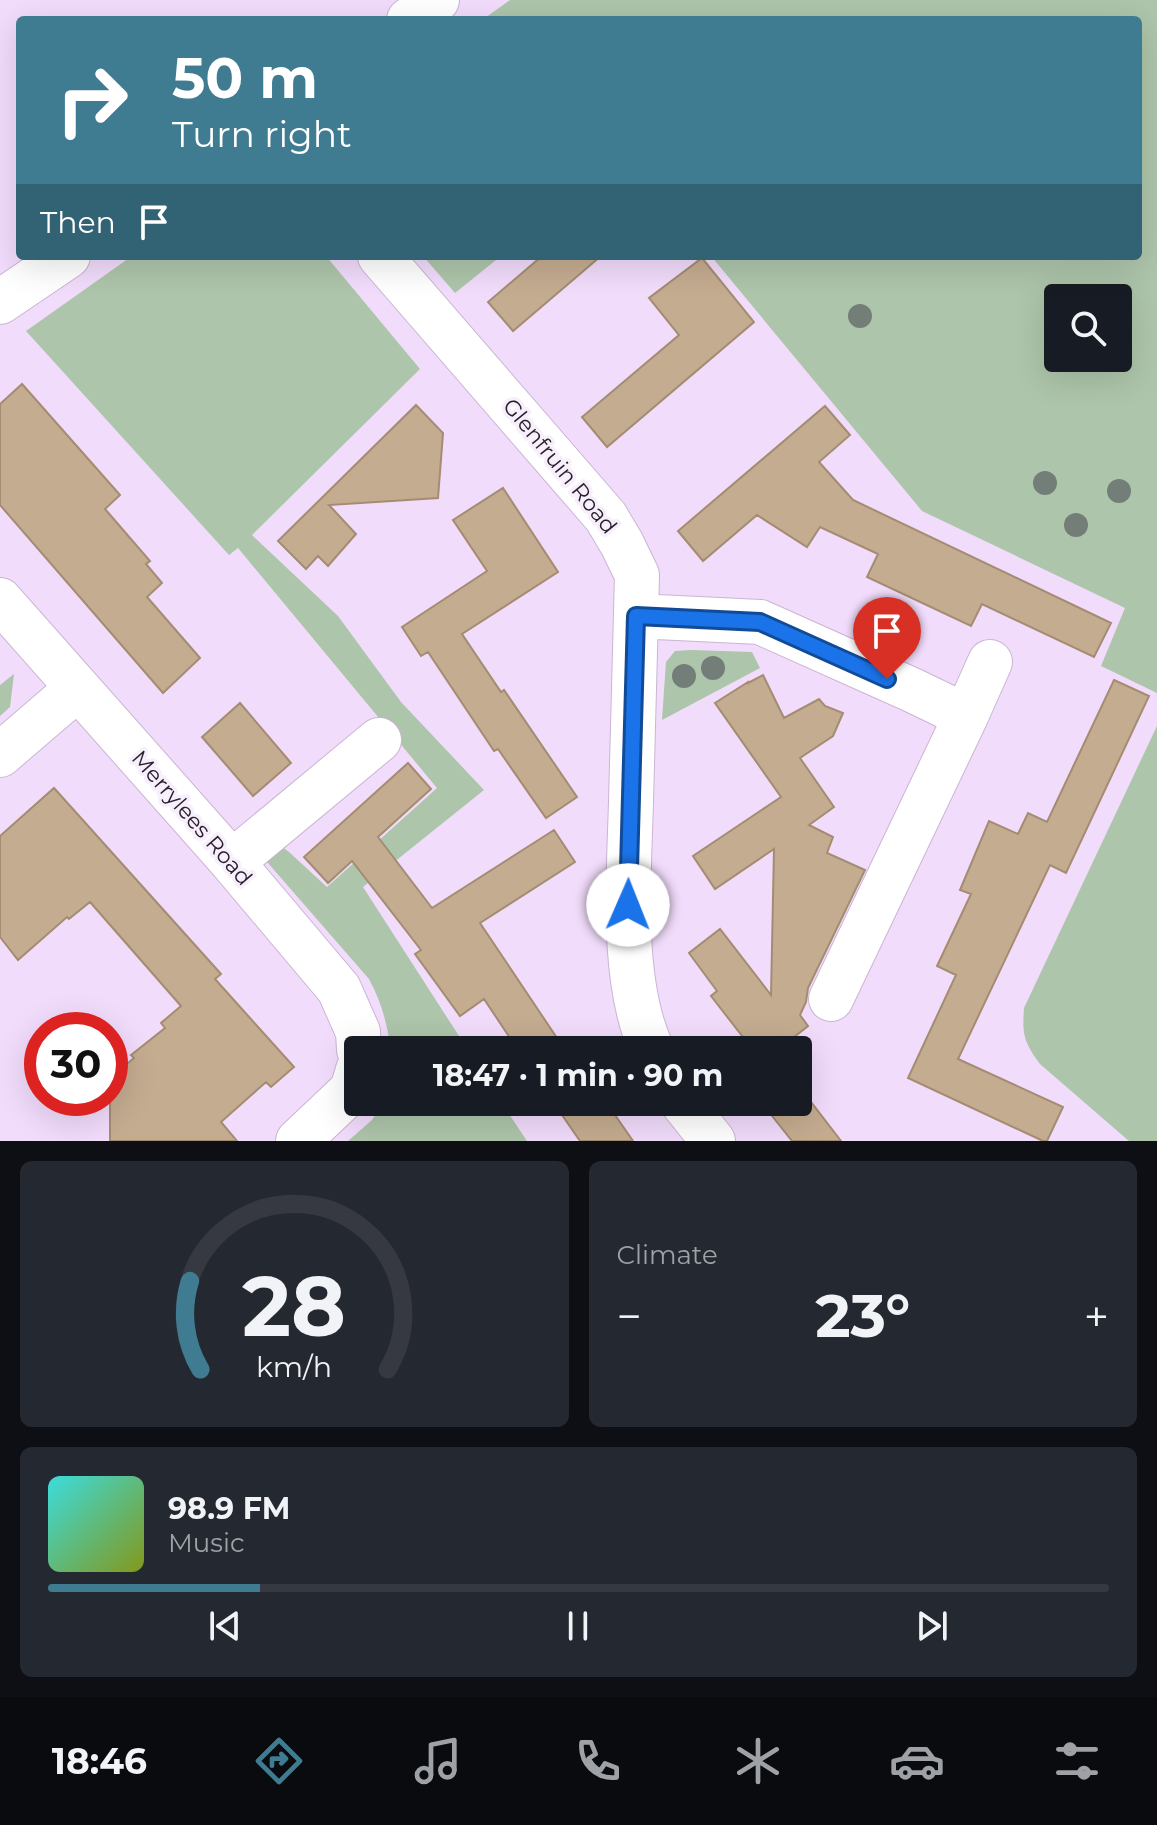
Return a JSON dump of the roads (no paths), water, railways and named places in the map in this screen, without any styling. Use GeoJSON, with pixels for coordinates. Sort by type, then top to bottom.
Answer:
{"type":"FeatureCollection","features":[{"type":"Feature","properties":{"kind":"street"},"geometry":{"type":"LineString","coordinates":[[415,16],[437,0]]}},
{"type":"Feature","properties":{"kind":"street"},"geometry":{"type":"LineString","coordinates":[[4,289],[60,260]]}},
{"type":"Feature","properties":{"kind":"street","name":"Glenfruin Road"},"geometry":{"type":"LineString","coordinates":[[383,260],[606,517],[637,575],[628,905],[633,984],[646,1036]]}},
{"type":"Feature","properties":{"kind":"street","name":"Merrylees Road"},"geometry":{"type":"LineString","coordinates":[[0,600],[232,862],[339,989],[358,1036]]}},
{"type":"Feature","properties":{"kind":"street"},"geometry":{"type":"LineString","coordinates":[[636,616],[760,622],[966,716]]}},
{"type":"Feature","properties":{"kind":"street"},"geometry":{"type":"LineString","coordinates":[[831,999],[990,662]]}},
{"type":"Feature","properties":{"kind":"street"},"geometry":{"type":"LineString","coordinates":[[0,755],[78,688]]}},
{"type":"Feature","properties":{"kind":"street"},"geometry":{"type":"LineString","coordinates":[[232,862],[379,740]]}},
{"type":"Feature","properties":{"kind":"street"},"geometry":{"type":"LineString","coordinates":[[298,1141],[344,1098]]}},
{"type":"Feature","properties":{"kind":"street"},"geometry":{"type":"LineString","coordinates":[[693,1116],[713,1141]]}}]}
